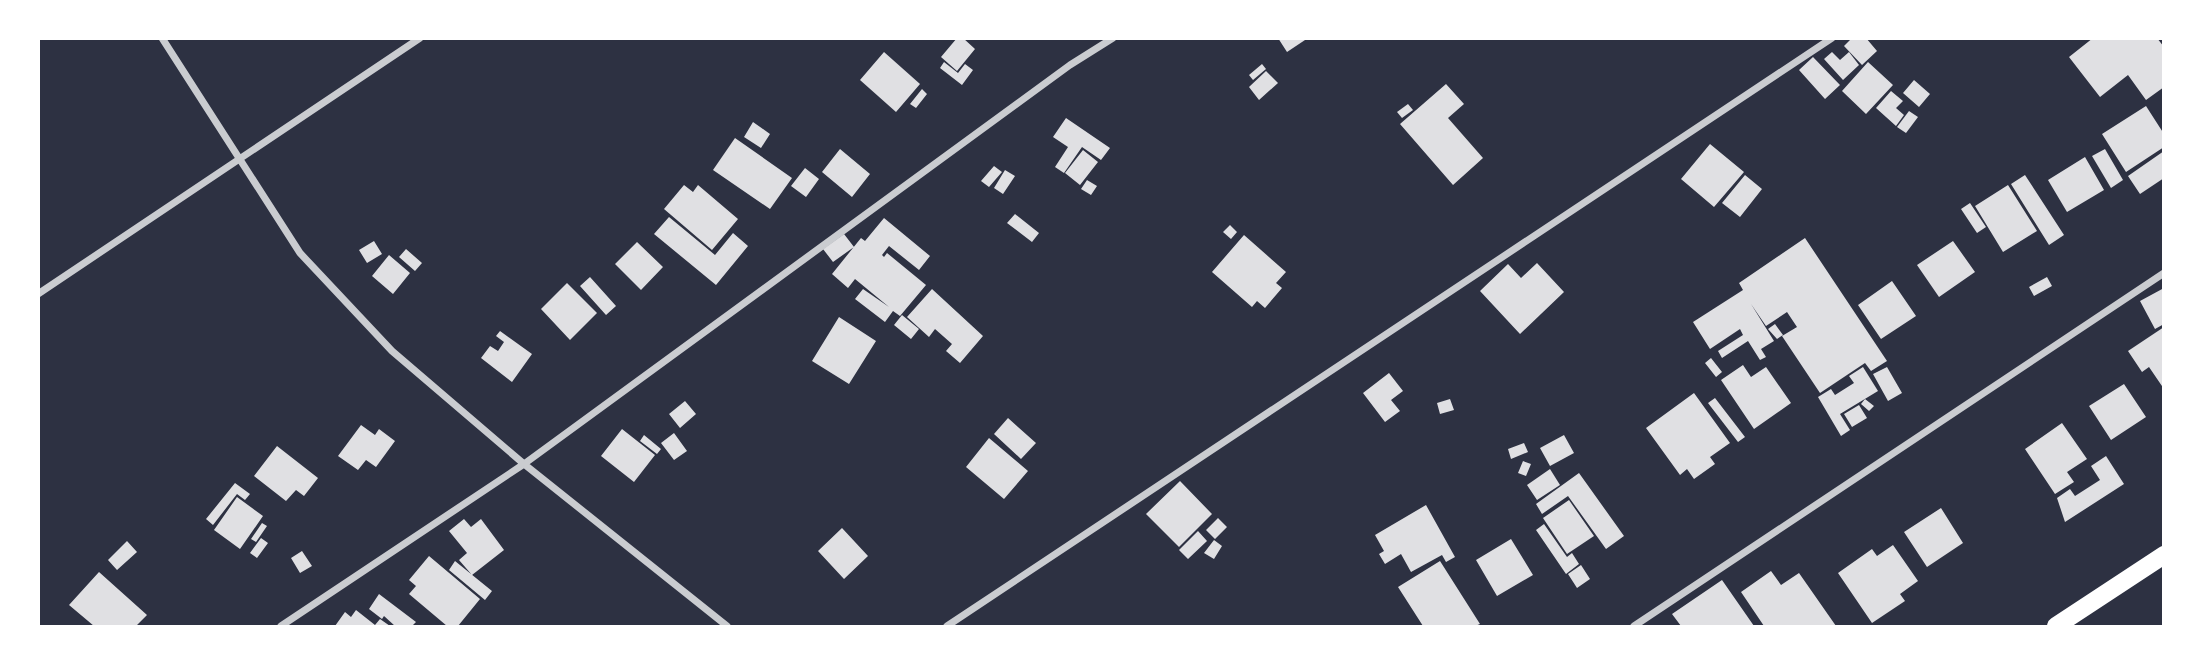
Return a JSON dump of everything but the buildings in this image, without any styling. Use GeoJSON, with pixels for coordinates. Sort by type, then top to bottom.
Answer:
{"type":"FeatureCollection","features":[{"type":"Feature","properties":{"kind":"main road"},"geometry":{"type":"LineString","coordinates":[[2056,626],[2164,555]]}},
{"type":"Feature","properties":{"kind":"street"},"geometry":{"type":"LineString","coordinates":[[162,38],[241,157],[300,253],[392,351],[524,464],[727,626]]}},
{"type":"Feature","properties":{"kind":"street"},"geometry":{"type":"LineString","coordinates":[[38,294],[420,38]]}},
{"type":"Feature","properties":{"kind":"street"},"geometry":{"type":"LineString","coordinates":[[281,626],[524,464],[1058,73],[1113,38]]}},
{"type":"Feature","properties":{"kind":"street"},"geometry":{"type":"LineString","coordinates":[[947,626],[1832,38]]}},
{"type":"Feature","properties":{"kind":"street"},"geometry":{"type":"LineString","coordinates":[[1634,626],[2164,273]]}}]}
